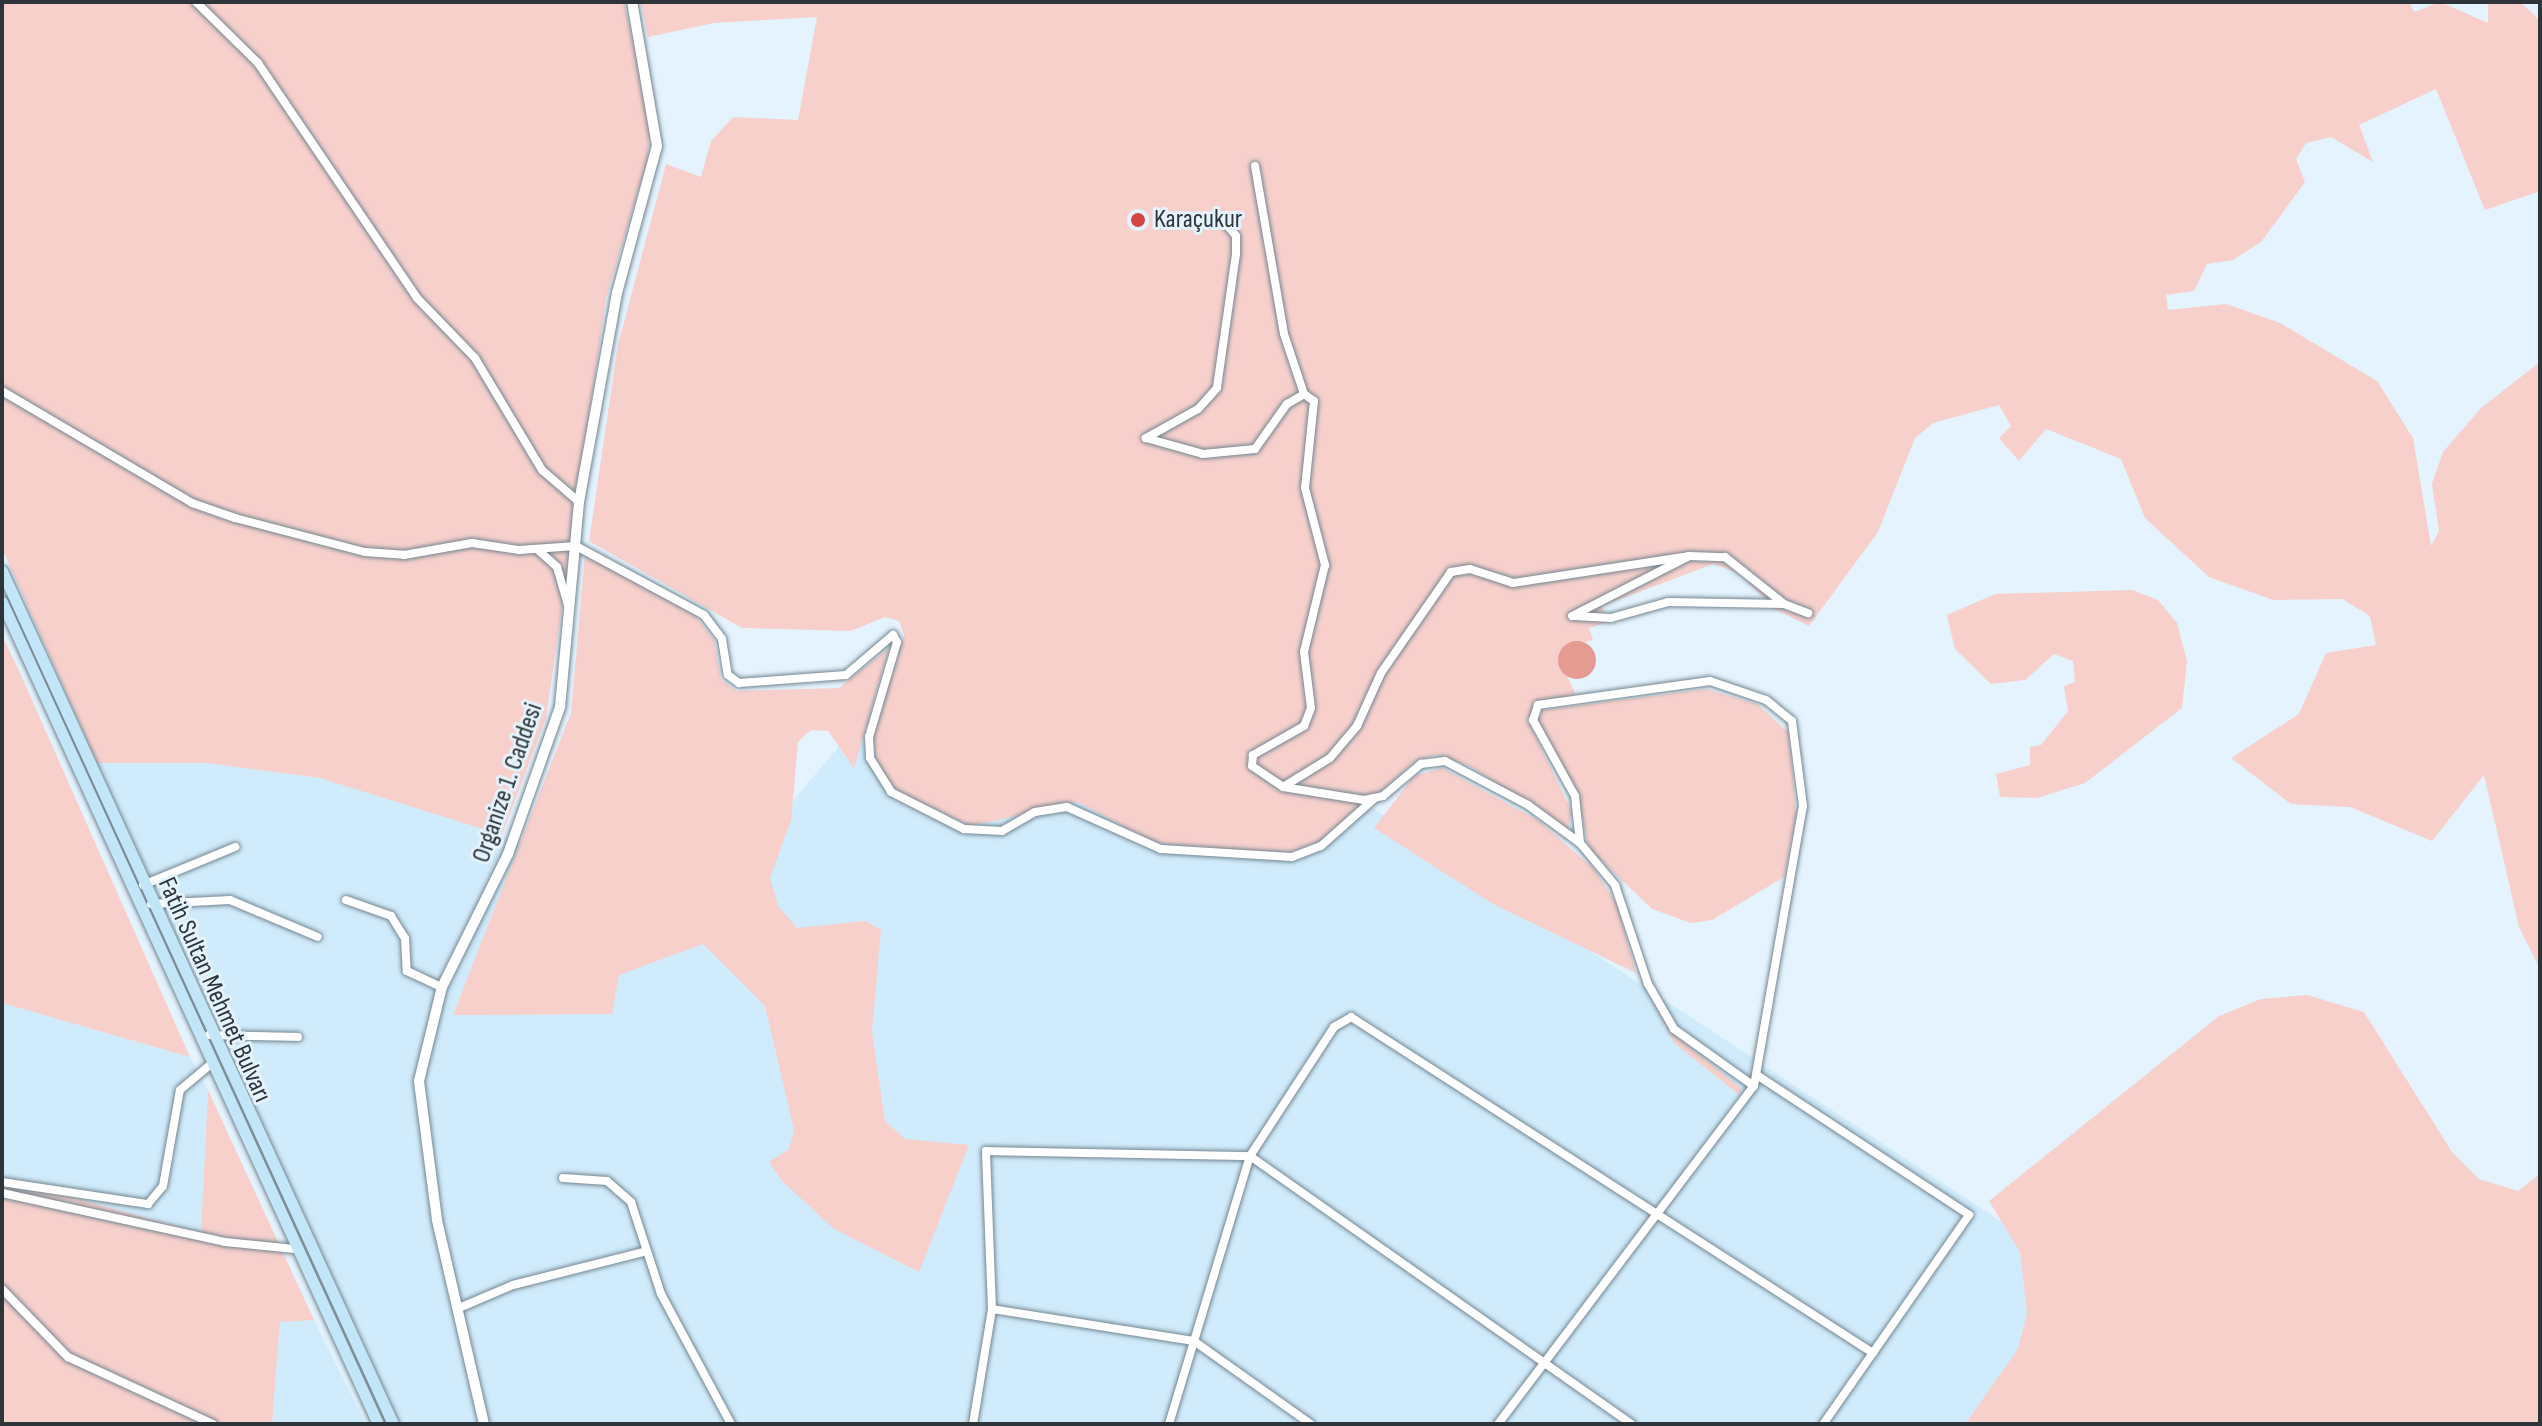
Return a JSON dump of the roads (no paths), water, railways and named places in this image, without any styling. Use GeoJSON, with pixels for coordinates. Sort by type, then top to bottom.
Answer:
{"type":"FeatureCollection","features":[{"type":"Feature","properties":{"kind":"main road","name":"Fatih Sultan Mehmet Bulvarı"},"geometry":{"type":"LineString","coordinates":[[2,571],[209,1035],[393,1424]]}},
{"type":"Feature","properties":{"kind":"main road","name":"Fatih Sultan Mehmet Bulvarı"},"geometry":{"type":"LineString","coordinates":[[2,602],[209,1066],[378,1424]]}},
{"type":"Feature","properties":{"kind":"street"},"geometry":{"type":"LineString","coordinates":[[196,2],[258,63],[417,298],[475,358],[542,470],[579,502]]}},
{"type":"Feature","properties":{"kind":"street","name":"Organize 1. Caddesi"},"geometry":{"type":"LineString","coordinates":[[484,1424],[420,1131],[419,1081],[442,987],[504,865],[560,707],[579,502],[617,293],[657,146],[632,2]]}},
{"type":"Feature","properties":{"kind":"street"},"geometry":{"type":"LineString","coordinates":[[1255,166],[1284,334],[1304,394],[1315,404],[1305,488],[1325,565],[1304,652],[1311,708],[1304,726],[1250,761],[1283,787],[1374,799]]}},
{"type":"Feature","properties":{"kind":"street"},"geometry":{"type":"LineString","coordinates":[[1221,218],[1236,236],[1236,254],[1217,388],[1198,409],[1146,440],[1203,454],[1255,449],[1287,404],[1304,394]]}},
{"type":"Feature","properties":{"kind":"street"},"geometry":{"type":"LineString","coordinates":[[2,391],[192,503],[235,518],[365,552],[404,555],[472,543],[537,549],[576,546],[704,615],[722,639],[728,675],[739,683],[846,675],[869,660],[886,635],[895,636],[870,758],[891,792],[964,829],[1002,831],[1035,812],[1067,807],[1161,849],[1292,857],[1321,846],[1374,799],[1421,764],[1445,761],[1481,776],[1580,843],[1615,885],[1648,984],[1674,1029],[1754,1086]]}},
{"type":"Feature","properties":{"kind":"street"},"geometry":{"type":"LineString","coordinates":[[537,549],[557,567],[569,609]]}},
{"type":"Feature","properties":{"kind":"street"},"geometry":{"type":"LineString","coordinates":[[1283,787],[1330,758],[1357,726],[1381,673],[1451,572],[1470,569],[1513,583],[1689,556],[1725,557],[1784,604],[1808,613]]}},
{"type":"Feature","properties":{"kind":"street"},"geometry":{"type":"LineString","coordinates":[[1689,556],[1572,616],[1611,618],[1668,602],[1784,604]]}},
{"type":"Feature","properties":{"kind":"street"},"geometry":{"type":"LineString","coordinates":[[1498,1424],[1754,1086],[1803,806],[1792,721],[1766,700],[1710,681],[1538,705],[1533,720],[1575,796],[1580,843]]}},
{"type":"Feature","properties":{"kind":"street"},"geometry":{"type":"LineString","coordinates":[[142,885],[235,847]]}},
{"type":"Feature","properties":{"kind":"street"},"geometry":{"type":"LineString","coordinates":[[150,904],[230,900],[318,937]]}},
{"type":"Feature","properties":{"kind":"street"},"geometry":{"type":"LineString","coordinates":[[346,900],[391,916],[405,938],[407,971],[442,987]]}},
{"type":"Feature","properties":{"kind":"street"},"geometry":{"type":"LineString","coordinates":[[1169,1424],[1250,1156],[1334,1027],[1351,1017],[1873,1353]]}},
{"type":"Feature","properties":{"kind":"street"},"geometry":{"type":"LineString","coordinates":[[209,1035],[298,1037]]}},
{"type":"Feature","properties":{"kind":"street"},"geometry":{"type":"LineString","coordinates":[[2,1182],[148,1204],[163,1186],[180,1090],[209,1066]]}},
{"type":"Feature","properties":{"kind":"street"},"geometry":{"type":"LineString","coordinates":[[1757,1075],[1969,1215],[1823,1424]]}},
{"type":"Feature","properties":{"kind":"street"},"geometry":{"type":"LineString","coordinates":[[973,1424],[992,1309],[986,1151],[1250,1156],[1632,1424]]}},
{"type":"Feature","properties":{"kind":"street"},"geometry":{"type":"LineString","coordinates":[[563,1178],[595,1178],[618,1188],[631,1202],[661,1294],[731,1424]]}},
{"type":"Feature","properties":{"kind":"street"},"geometry":{"type":"LineString","coordinates":[[2,1193],[225,1242],[295,1249]]}},
{"type":"Feature","properties":{"kind":"street"},"geometry":{"type":"LineString","coordinates":[[459,1308],[513,1285],[647,1251]]}},
{"type":"Feature","properties":{"kind":"street"},"geometry":{"type":"LineString","coordinates":[[2,1289],[68,1357],[213,1424]]}},
{"type":"Feature","properties":{"kind":"street"},"geometry":{"type":"LineString","coordinates":[[992,1309],[1194,1341],[1311,1424]]}},
{"type":"Feature","properties":{"kind":"place","name":"Karaçukur"},"geometry":{"type":"Point","coordinates":[1138,220]}}]}
